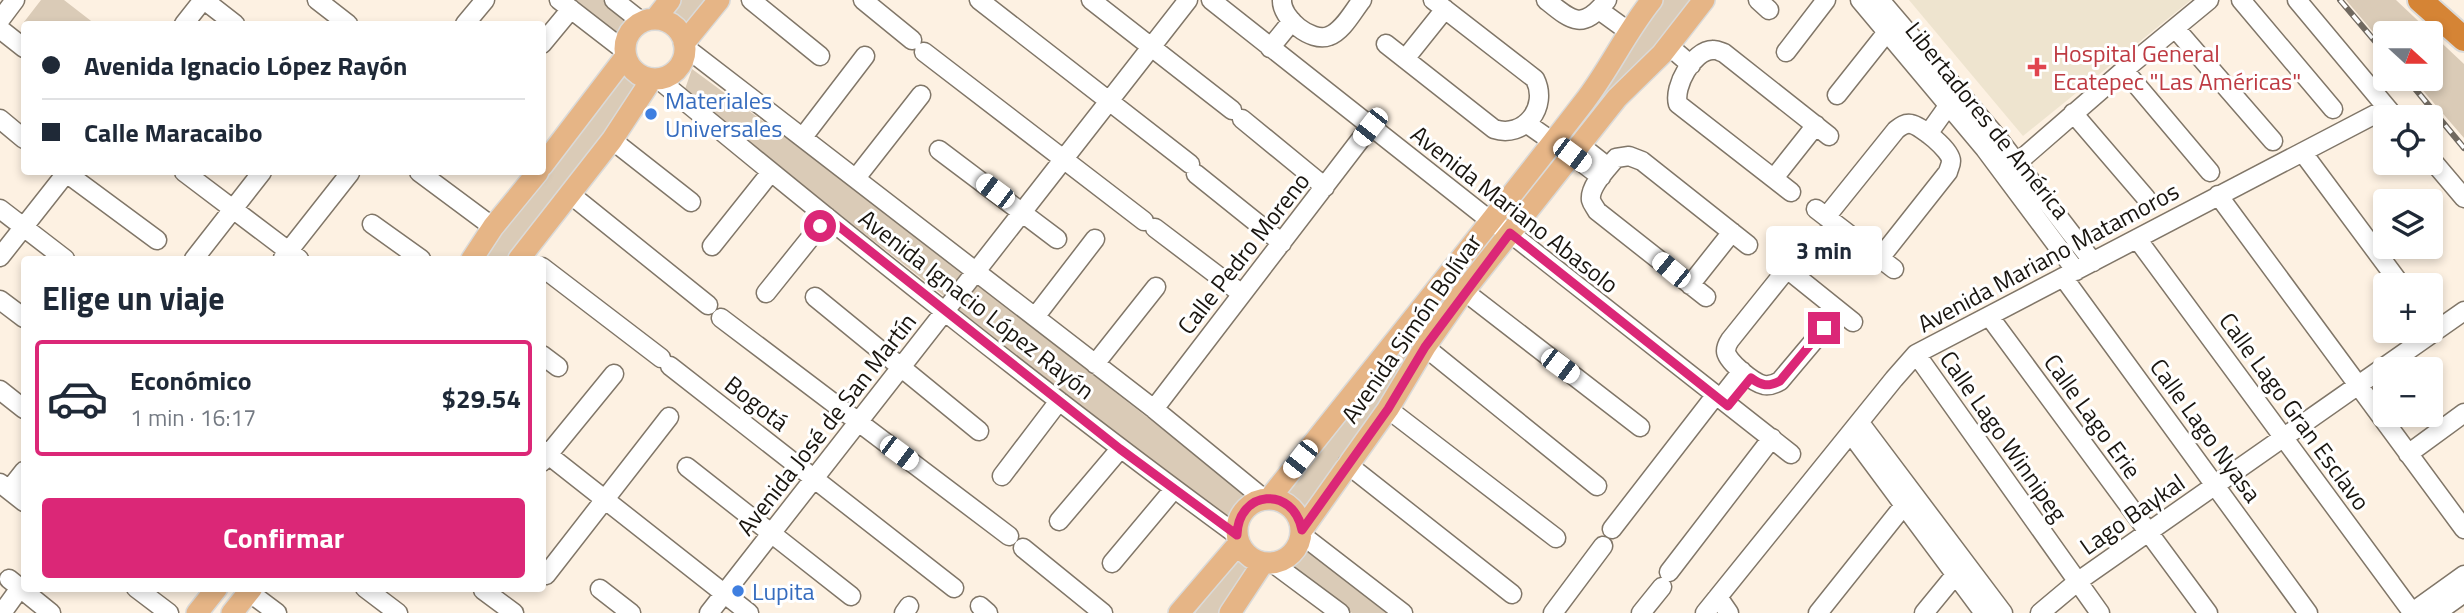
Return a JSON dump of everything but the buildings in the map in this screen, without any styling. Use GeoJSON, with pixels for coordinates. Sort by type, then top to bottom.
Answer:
{"type":"FeatureCollection","features":[{"type":"Feature","properties":{"kind":"highway"},"geometry":{"type":"LineString","coordinates":[[2420,0],[2464,39]]}},
{"type":"Feature","properties":{"kind":"main road"},"geometry":{"type":"LineString","coordinates":[[546,159],[626,54],[627,40],[633,29],[648,20],[670,0]]}},
{"type":"Feature","properties":{"kind":"main road"},"geometry":{"type":"LineString","coordinates":[[685,45],[719,0]]}},
{"type":"Feature","properties":{"kind":"main road","name":"Avenida Simón Bolívar"},"geometry":{"type":"LineString","coordinates":[[1266,499],[1492,222],[1597,86],[1631,26],[1652,0]]}},
{"type":"Feature","properties":{"kind":"main road","name":"Avenida Simón Bolívar"},"geometry":{"type":"LineString","coordinates":[[1302,532],[1388,409],[1425,347],[1464,291],[1617,98],[1665,50],[1704,0]]}},
{"type":"Feature","properties":{"kind":"main road"},"geometry":{"type":"LineString","coordinates":[[526,256],[655,79],[675,72],[684,56],[685,45],[681,33],[674,26],[665,20],[648,20]]}},
{"type":"Feature","properties":{"kind":"main road"},"geometry":{"type":"LineString","coordinates":[[626,54],[636,72],[655,79]]}},
{"type":"Feature","properties":{"kind":"main road"},"geometry":{"type":"LineString","coordinates":[[474,256],[534,175]]}},
{"type":"Feature","properties":{"kind":"main road"},"geometry":{"type":"LineString","coordinates":[[1179,613],[1238,539],[1241,516],[1255,502],[1279,500],[1295,511],[1302,532],[1295,551],[1282,562],[1268,564],[1252,559],[1244,552],[1238,539]]}},
{"type":"Feature","properties":{"kind":"main road"},"geometry":{"type":"LineString","coordinates":[[1230,613],[1268,564]]}},
{"type":"Feature","properties":{"kind":"main road"},"geometry":{"type":"LineString","coordinates":[[197,613],[214,592]]}},
{"type":"Feature","properties":{"kind":"main road"},"geometry":{"type":"LineString","coordinates":[[233,613],[249,592]]}},
{"type":"Feature","properties":{"kind":"street"},"geometry":{"type":"LineString","coordinates":[[0,20],[15,0]]}},
{"type":"Feature","properties":{"kind":"street"},"geometry":{"type":"LineString","coordinates":[[186,21],[203,0],[230,21]]}},
{"type":"Feature","properties":{"kind":"street"},"geometry":{"type":"LineString","coordinates":[[317,0],[344,21]]}},
{"type":"Feature","properties":{"kind":"street"},"geometry":{"type":"LineString","coordinates":[[468,21],[485,0]]}},
{"type":"Feature","properties":{"kind":"street"},"geometry":{"type":"LineString","coordinates":[[614,0],[648,20]]}},
{"type":"Feature","properties":{"kind":"street"},"geometry":{"type":"LineString","coordinates":[[751,0],[820,56]]}},
{"type":"Feature","properties":{"kind":"street"},"geometry":{"type":"LineString","coordinates":[[863,0],[1063,159],[1242,294]]}},
{"type":"Feature","properties":{"kind":"street"},"geometry":{"type":"LineString","coordinates":[[979,0],[1282,243]]}},
{"type":"Feature","properties":{"kind":"street"},"geometry":{"type":"LineString","coordinates":[[1091,0],[1325,187]]}},
{"type":"Feature","properties":{"kind":"street","name":"Avenida José de San Martín"},"geometry":{"type":"LineString","coordinates":[[709,613],[1188,0]]}},
{"type":"Feature","properties":{"kind":"street","name":"Avenida Mariano Abasolo"},"geometry":{"type":"LineString","coordinates":[[1211,0],[1791,454]]}},
{"type":"Feature","properties":{"kind":"street"},"geometry":{"type":"LineString","coordinates":[[1282,0],[1282,6],[1297,25],[1315,36],[1329,37],[1338,32],[1362,0]]}},
{"type":"Feature","properties":{"kind":"street"},"geometry":{"type":"LineString","coordinates":[[1546,0],[1567,17],[1577,21],[1591,17],[1604,3],[1631,26]]}},
{"type":"Feature","properties":{"kind":"street"},"geometry":{"type":"LineString","coordinates":[[1786,52],[1826,0]]}},
{"type":"Feature","properties":{"kind":"street","name":"Libertadores de América"},"geometry":{"type":"LineString","coordinates":[[1860,0],[1985,149],[2070,274]]}},
{"type":"Feature","properties":{"kind":"street","name":"Libertadores de América"},"geometry":{"type":"LineString","coordinates":[[1880,0],[2017,163],[2093,262]]}},
{"type":"Feature","properties":{"kind":"street"},"geometry":{"type":"LineString","coordinates":[[2017,163],[2209,0]]}},
{"type":"Feature","properties":{"kind":"street"},"geometry":{"type":"LineString","coordinates":[[2241,0],[2333,109]]}},
{"type":"Feature","properties":{"kind":"street"},"geometry":{"type":"LineString","coordinates":[[2297,0],[2384,105]]}},
{"type":"Feature","properties":{"kind":"street"},"geometry":{"type":"LineString","coordinates":[[546,37],[565,4],[626,54]]}},
{"type":"Feature","properties":{"kind":"street"},"geometry":{"type":"LineString","coordinates":[[1386,44],[1405,59],[1494,129],[1505,133],[1511,132],[1529,119],[1541,96],[1535,79],[1439,5],[1405,59]]}},
{"type":"Feature","properties":{"kind":"street"},"geometry":{"type":"LineString","coordinates":[[1275,52],[1297,25]]}},
{"type":"Feature","properties":{"kind":"street"},"geometry":{"type":"LineString","coordinates":[[2175,28],[2273,141]]}},
{"type":"Feature","properties":{"kind":"street"},"geometry":{"type":"LineString","coordinates":[[0,29],[21,46]]}},
{"type":"Feature","properties":{"kind":"street"},"geometry":{"type":"LineString","coordinates":[[1837,95],[1887,32]]}},
{"type":"Feature","properties":{"kind":"street","name":"Avenida Ignacio López Rayón"},"geometry":{"type":"LineString","coordinates":[[685,45],[1266,499]]}},
{"type":"Feature","properties":{"kind":"street"},"geometry":{"type":"LineString","coordinates":[[1774,178],[1822,130],[1724,53],[1714,49],[1703,52],[1678,83],[1678,104],[1791,192]]}},
{"type":"Feature","properties":{"kind":"street"},"geometry":{"type":"LineString","coordinates":[[1665,50],[1688,69]]}},
{"type":"Feature","properties":{"kind":"street"},"geometry":{"type":"LineString","coordinates":[[803,137],[865,56]]}},
{"type":"Feature","properties":{"kind":"street"},"geometry":{"type":"LineString","coordinates":[[2124,70],[2210,172]]}},
{"type":"Feature","properties":{"kind":"street","name":"Avenida Ignacio López Rayón"},"geometry":{"type":"LineString","coordinates":[[655,79],[1059,401],[1238,539]]}},
{"type":"Feature","properties":{"kind":"street"},"geometry":{"type":"LineString","coordinates":[[856,178],[921,95]]}},
{"type":"Feature","properties":{"kind":"street"},"geometry":{"type":"LineString","coordinates":[[1932,138],[1952,110]]}},
{"type":"Feature","properties":{"kind":"street"},"geometry":{"type":"LineString","coordinates":[[2073,113],[2146,198]]}},
{"type":"Feature","properties":{"kind":"street"},"geometry":{"type":"LineString","coordinates":[[0,119],[21,136]]}},
{"type":"Feature","properties":{"kind":"street"},"geometry":{"type":"LineString","coordinates":[[1529,119],[1556,138]]}},
{"type":"Feature","properties":{"kind":"street","name":"Avenida Mariano Matamoros"},"geometry":{"type":"LineString","coordinates":[[1705,613],[1916,354],[2138,240],[2218,195],[2373,121]]}},
{"type":"Feature","properties":{"kind":"street"},"geometry":{"type":"LineString","coordinates":[[1903,124],[1913,124],[1932,138],[1947,152],[1951,161],[1948,172],[1887,263],[1821,213],[1903,124]]}},
{"type":"Feature","properties":{"kind":"street","name":"Calle Pedro Moreno"},"geometry":{"type":"LineString","coordinates":[[1154,409],[1370,127]]}},
{"type":"Feature","properties":{"kind":"street"},"geometry":{"type":"LineString","coordinates":[[612,140],[691,202]]}},
{"type":"Feature","properties":{"kind":"street"},"geometry":{"type":"LineString","coordinates":[[939,150],[1057,239]]}},
{"type":"Feature","properties":{"kind":"street"},"geometry":{"type":"LineString","coordinates":[[1576,150],[1605,172]]}},
{"type":"Feature","properties":{"kind":"street"},"geometry":{"type":"LineString","coordinates":[[2303,153],[2392,273]]}},
{"type":"Feature","properties":{"kind":"street"},"geometry":{"type":"LineString","coordinates":[[1706,297],[1597,211],[1591,200],[1592,190],[1616,158],[1629,156],[1642,161],[1748,244]]}},
{"type":"Feature","properties":{"kind":"street"},"geometry":{"type":"LineString","coordinates":[[712,246],[771,172]]}},
{"type":"Feature","properties":{"kind":"street"},"geometry":{"type":"LineString","coordinates":[[2443,173],[2464,198]]}},
{"type":"Feature","properties":{"kind":"street"},"geometry":{"type":"LineString","coordinates":[[0,257],[64,175]]}},
{"type":"Feature","properties":{"kind":"street"},"geometry":{"type":"LineString","coordinates":[[70,175],[157,240]]}},
{"type":"Feature","properties":{"kind":"street"},"geometry":{"type":"LineString","coordinates":[[188,175],[290,256],[349,175]]}},
{"type":"Feature","properties":{"kind":"street"},"geometry":{"type":"LineString","coordinates":[[196,256],[260,175]]}},
{"type":"Feature","properties":{"kind":"street"},"geometry":{"type":"LineString","coordinates":[[423,175],[493,227]]}},
{"type":"Feature","properties":{"kind":"street"},"geometry":{"type":"LineString","coordinates":[[570,194],[715,311],[1009,536]]}},
{"type":"Feature","properties":{"kind":"street"},"geometry":{"type":"LineString","coordinates":[[2218,195],[2408,454],[2461,521]]}},
{"type":"Feature","properties":{"kind":"street"},"geometry":{"type":"LineString","coordinates":[[0,209],[61,256]]}},
{"type":"Feature","properties":{"kind":"street"},"geometry":{"type":"LineString","coordinates":[[766,293],[827,217]]}},
{"type":"Feature","properties":{"kind":"street"},"geometry":{"type":"LineString","coordinates":[[372,224],[417,256]]}},
{"type":"Feature","properties":{"kind":"street"},"geometry":{"type":"LineString","coordinates":[[1689,285],[1732,232]]}},
{"type":"Feature","properties":{"kind":"street"},"geometry":{"type":"LineString","coordinates":[[1035,317],[1095,239]]}},
{"type":"Feature","properties":{"kind":"street","name":"Calle Lago Gran Esclavo"},"geometry":{"type":"LineString","coordinates":[[2138,240],[2411,613]]}},
{"type":"Feature","properties":{"kind":"street"},"geometry":{"type":"LineString","coordinates":[[1782,265],[1846,316],[1780,381],[1770,386],[1760,385],[1746,375],[1728,360],[1726,350],[1730,340],[1782,265]]}},
{"type":"Feature","properties":{"kind":"street","name":"Bogotá"},"geometry":{"type":"LineString","coordinates":[[546,270],[954,588]]}},
{"type":"Feature","properties":{"kind":"street","name":"Calle Lago Nyasa"},"geometry":{"type":"LineString","coordinates":[[2070,274],[2308,613]]}},
{"type":"Feature","properties":{"kind":"street"},"geometry":{"type":"LineString","coordinates":[[1095,364],[1156,287]]}},
{"type":"Feature","properties":{"kind":"street"},"geometry":{"type":"LineString","coordinates":[[1464,291],[1640,427]]}},
{"type":"Feature","properties":{"kind":"street"},"geometry":{"type":"LineString","coordinates":[[815,297],[979,431]]}},
{"type":"Feature","properties":{"kind":"street"},"geometry":{"type":"LineString","coordinates":[[0,299],[21,316]]}},
{"type":"Feature","properties":{"kind":"street","name":"Lago Baykal"},"geometry":{"type":"LineString","coordinates":[[2443,322],[2464,311]]}},
{"type":"Feature","properties":{"kind":"street","name":"Calle Lago Erie"},"geometry":{"type":"LineString","coordinates":[[1989,316],[2208,613]]}},
{"type":"Feature","properties":{"kind":"street","name":"Lago Baykal"},"geometry":{"type":"LineString","coordinates":[[2040,613],[2077,582],[2412,343]]}},
{"type":"Feature","properties":{"kind":"street"},"geometry":{"type":"LineString","coordinates":[[1425,347],[1597,485]]}},
{"type":"Feature","properties":{"kind":"street","name":"Calle Lago Winnipeg"},"geometry":{"type":"LineString","coordinates":[[1916,354],[2100,613]]}},
{"type":"Feature","properties":{"kind":"street"},"geometry":{"type":"LineString","coordinates":[[546,358],[558,368]]}},
{"type":"Feature","properties":{"kind":"street"},"geometry":{"type":"LineString","coordinates":[[546,454],[614,374]]}},
{"type":"Feature","properties":{"kind":"street"},"geometry":{"type":"LineString","coordinates":[[1612,529],[1721,400],[1746,375]]}},
{"type":"Feature","properties":{"kind":"street"},"geometry":{"type":"LineString","coordinates":[[0,390],[21,407]]}},
{"type":"Feature","properties":{"kind":"street"},"geometry":{"type":"LineString","coordinates":[[1002,476],[1059,401]]}},
{"type":"Feature","properties":{"kind":"street"},"geometry":{"type":"LineString","coordinates":[[1388,409],[1556,538]]}},
{"type":"Feature","properties":{"kind":"street"},"geometry":{"type":"LineString","coordinates":[[2408,454],[2464,413]]}},
{"type":"Feature","properties":{"kind":"street"},"geometry":{"type":"LineString","coordinates":[[546,575],[669,417]]}},
{"type":"Feature","properties":{"kind":"street"},"geometry":{"type":"LineString","coordinates":[[1855,428],[1905,504],[1984,613]]}},
{"type":"Feature","properties":{"kind":"street"},"geometry":{"type":"LineString","coordinates":[[1855,428],[2003,613]]}},
{"type":"Feature","properties":{"kind":"street"},"geometry":{"type":"LineString","coordinates":[[1641,613],[1772,439]]}},
{"type":"Feature","properties":{"kind":"street"},"geometry":{"type":"LineString","coordinates":[[1059,522],[1120,449]]}},
{"type":"Feature","properties":{"kind":"street"},"geometry":{"type":"LineString","coordinates":[[546,457],[749,613]]}},
{"type":"Feature","properties":{"kind":"street"},"geometry":{"type":"LineString","coordinates":[[1347,464],[1512,594]]}},
{"type":"Feature","properties":{"kind":"street"},"geometry":{"type":"LineString","coordinates":[[687,467],[851,596]]}},
{"type":"Feature","properties":{"kind":"street"},"geometry":{"type":"LineString","coordinates":[[21,473],[5,486],[21,499]]}},
{"type":"Feature","properties":{"kind":"street"},"geometry":{"type":"LineString","coordinates":[[1112,563],[1174,489]]}},
{"type":"Feature","properties":{"kind":"street"},"geometry":{"type":"LineString","coordinates":[[1818,613],[1905,504]]}},
{"type":"Feature","properties":{"kind":"street"},"geometry":{"type":"LineString","coordinates":[[1302,532],[1403,613]]}},
{"type":"Feature","properties":{"kind":"street"},"geometry":{"type":"LineString","coordinates":[[1553,613],[1604,546]]}},
{"type":"Feature","properties":{"kind":"street"},"geometry":{"type":"LineString","coordinates":[[1023,548],[1102,613]]}},
{"type":"Feature","properties":{"kind":"street"},"geometry":{"type":"LineString","coordinates":[[1268,564],[1340,613]]}},
{"type":"Feature","properties":{"kind":"street"},"geometry":{"type":"LineString","coordinates":[[1924,613],[1956,574]]}},
{"type":"Feature","properties":{"kind":"street"},"geometry":{"type":"LineString","coordinates":[[2411,613],[2464,575]]}},
{"type":"Feature","properties":{"kind":"street"},"geometry":{"type":"LineString","coordinates":[[2,613],[14,584],[21,589]]}},
{"type":"Feature","properties":{"kind":"street"},"geometry":{"type":"LineString","coordinates":[[600,589],[631,613]]}},
{"type":"Feature","properties":{"kind":"street"},"geometry":{"type":"LineString","coordinates":[[24,592],[51,613]]}},
{"type":"Feature","properties":{"kind":"street"},"geometry":{"type":"LineString","coordinates":[[141,592],[169,613]]}},
{"type":"Feature","properties":{"kind":"street"},"geometry":{"type":"LineString","coordinates":[[253,592],[277,613]]}},
{"type":"Feature","properties":{"kind":"street"},"geometry":{"type":"LineString","coordinates":[[370,592],[398,613]]}},
{"type":"Feature","properties":{"kind":"street"},"geometry":{"type":"LineString","coordinates":[[486,592],[514,613]]}},
{"type":"Feature","properties":{"kind":"street"},"geometry":{"type":"LineString","coordinates":[[2436,613],[2464,593]]}},
{"type":"Feature","properties":{"kind":"street"},"geometry":{"type":"LineString","coordinates":[[1718,597],[1729,613]]}},
{"type":"Feature","properties":{"kind":"shaded area"},"geometry":{"type":"Polygon","coordinates":[[[41,0],[64,0],[91,21],[25,21],[41,0]]]}},
{"type":"Feature","properties":{"kind":"shaded area"},"geometry":{"type":"Polygon","coordinates":[[[572,0],[603,0],[628,20],[617,34],[572,0]]]}},
{"type":"Feature","properties":{"kind":"shaded area"},"geometry":{"type":"Polygon","coordinates":[[[679,0],[711,0],[688,29],[668,13],[679,0]]]}},
{"type":"Feature","properties":{"kind":"shaded area"},"geometry":{"type":"Polygon","coordinates":[[[1659,0],[1696,0],[1510,221],[1505,218],[1659,0]]]}},
{"type":"Feature","properties":{"kind":"shaded area","name":"Hospital General Ecatepec \"Las Américas\""},"geometry":{"type":"Polygon","coordinates":[[[1909,0],[2191,0],[2023,136],[1909,0]]]}},
{"type":"Feature","properties":{"kind":"shaded area"},"geometry":{"type":"Polygon","coordinates":[[[2346,0],[2396,0],[2418,21],[2373,21],[2373,32],[2346,0]]]}},
{"type":"Feature","properties":{"kind":"shaded area"},"geometry":{"type":"Polygon","coordinates":[[[2443,44],[2464,64],[2464,138],[2443,114],[2443,105],[2435,105],[2423,91],[2443,91],[2443,44]]]}},
{"type":"Feature","properties":{"kind":"shaded area"},"geometry":{"type":"Polygon","coordinates":[[[692,69],[965,270],[944,296],[684,92],[692,69]]]}},
{"type":"Feature","properties":{"kind":"shaded area"},"geometry":{"type":"Polygon","coordinates":[[[625,70],[641,86],[513,256],[482,256],[625,70]]]}},
{"type":"Feature","properties":{"kind":"shaded area"},"geometry":{"type":"Polygon","coordinates":[[[1497,236],[1304,514],[1293,502],[1279,495],[1346,409],[1497,236]]]}},
{"type":"Feature","properties":{"kind":"shaded area"},"geometry":{"type":"Polygon","coordinates":[[[976,283],[1245,494],[1226,519],[957,312],[976,283]]]}},
{"type":"Feature","properties":{"kind":"shaded area"},"geometry":{"type":"Polygon","coordinates":[[[1307,548],[1390,613],[1352,613],[1291,567],[1307,548]]]}},
{"type":"Feature","properties":{"kind":"shaded area"},"geometry":{"type":"Polygon","coordinates":[[[1239,558],[1259,569],[1224,613],[1195,613],[1239,558]]]}},
{"type":"Feature","properties":{"kind":"railway"},"geometry":{"type":"LineString","coordinates":[[2340,0],[2373,39]]}},
{"type":"Feature","properties":{"kind":"railway"},"geometry":{"type":"LineString","coordinates":[[2417,91],[2464,148]]}},
{"type":"Feature","properties":{"kind":"place","name":"Hospital General Ecatepec \"Las Américas\""},"geometry":{"type":"Point","coordinates":[2037,67]}},
{"type":"Feature","properties":{"kind":"place","name":"Materiales Universales"},"geometry":{"type":"Point","coordinates":[651,114]}},
{"type":"Feature","properties":{"kind":"place","name":"Lupita"},"geometry":{"type":"Point","coordinates":[738,591]}},
{"type":"Feature","properties":{"kind":"route"},"geometry":{"type":"LineString","coordinates":[[820,226],[827,217],[1120,449],[1237,535],[1241,516],[1255,502],[1264,499],[1288,504],[1300,520],[1302,530],[1388,409],[1425,347],[1464,291],[1510,233],[1728,406],[1751,378],[1760,385],[1770,386],[1780,381],[1824,328]]}}]}
